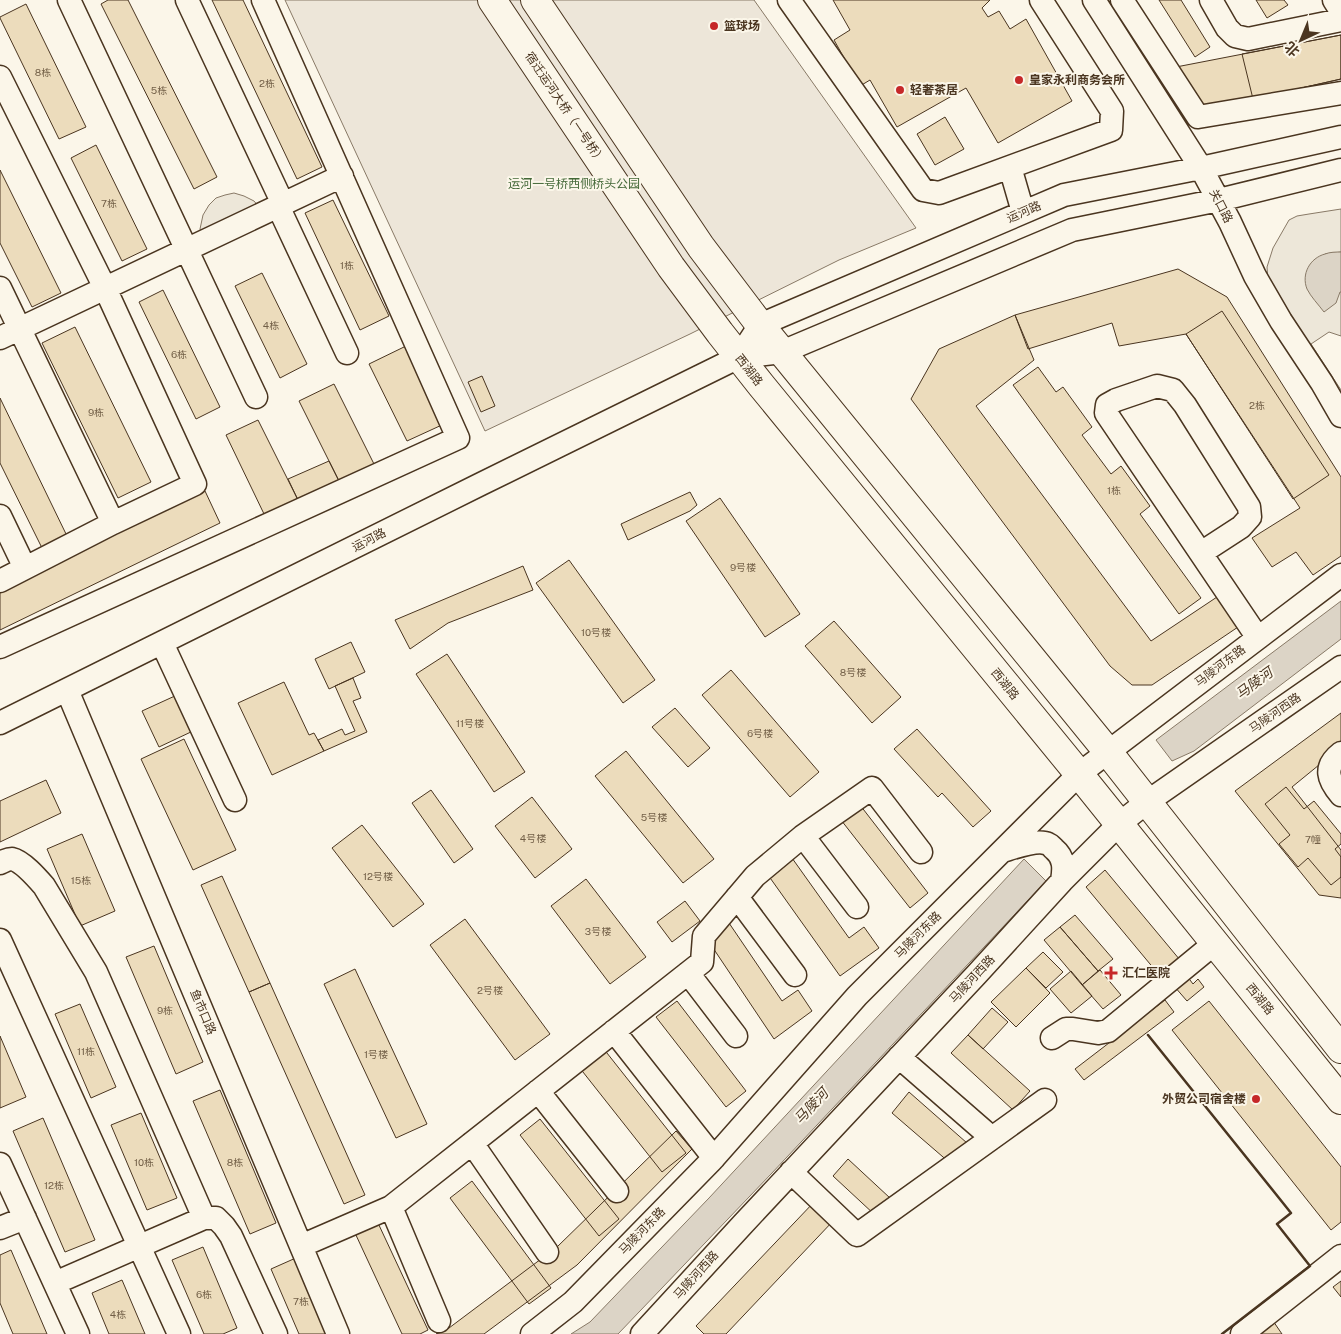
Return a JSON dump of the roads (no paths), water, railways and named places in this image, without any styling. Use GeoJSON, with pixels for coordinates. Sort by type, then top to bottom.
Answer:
{"type":"FeatureCollection","features":[{"type":"Feature","properties":{"kind":"main road","name":"宿迁运河大桥（一号桥）"},"geometry":{"type":"LineString","coordinates":[[492,0],[671,267]]}},
{"type":"Feature","properties":{"kind":"main road"},"geometry":{"type":"LineString","coordinates":[[535,0],[701,247],[760,325],[1108,752],[1341,1049]]}},
{"type":"Feature","properties":{"kind":"main road","name":"西湖路"},"geometry":{"type":"LineString","coordinates":[[671,267],[739,357],[1079,774],[1341,1100]]}},
{"type":"Feature","properties":{"kind":"street"},"geometry":{"type":"LineString","coordinates":[[69,0],[256,397]]}},
{"type":"Feature","properties":{"kind":"street"},"geometry":{"type":"LineString","coordinates":[[187,0],[347,352]]}},
{"type":"Feature","properties":{"kind":"street"},"geometry":{"type":"LineString","coordinates":[[0,646],[458,438],[263,0]]}},
{"type":"Feature","properties":{"kind":"street"},"geometry":{"type":"LineString","coordinates":[[789,0],[923,190],[939,193],[1111,130],[1112,111],[1040,0]]}},
{"type":"Feature","properties":{"kind":"street","name":"关口路"},"geometry":{"type":"LineString","coordinates":[[1094,0],[1201,168],[1259,283],[1341,416]]}},
{"type":"Feature","properties":{"kind":"street"},"geometry":{"type":"LineString","coordinates":[[1122,0],[1198,117],[1201,168]]}},
{"type":"Feature","properties":{"kind":"street"},"geometry":{"type":"LineString","coordinates":[[1210,0],[1234,36],[1248,40],[1341,20]]}},
{"type":"Feature","properties":{"kind":"street"},"geometry":{"type":"LineString","coordinates":[[1334,0],[1341,11]]}},
{"type":"Feature","properties":{"kind":"street"},"geometry":{"type":"LineString","coordinates":[[0,78],[105,288],[195,484],[113,523],[0,581]]}},
{"type":"Feature","properties":{"kind":"street"},"geometry":{"type":"LineString","coordinates":[[1198,117],[1341,93]]}},
{"type":"Feature","properties":{"kind":"street","name":"运河路"},"geometry":{"type":"LineString","coordinates":[[760,325],[1064,195],[1201,168],[1341,137]]}},
{"type":"Feature","properties":{"kind":"street"},"geometry":{"type":"LineString","coordinates":[[1010,167],[1023,212]]}},
{"type":"Feature","properties":{"kind":"street","name":"运河路"},"geometry":{"type":"LineString","coordinates":[[0,723],[739,357],[782,352],[1072,230],[1218,200],[1341,170]]}},
{"type":"Feature","properties":{"kind":"street"},"geometry":{"type":"LineString","coordinates":[[10,334],[342,176]]}},
{"type":"Feature","properties":{"kind":"street"},"geometry":{"type":"LineString","coordinates":[[0,288],[10,334],[113,523]]}},
{"type":"Feature","properties":{"kind":"street"},"geometry":{"type":"LineString","coordinates":[[739,357],[760,325]]}},
{"type":"Feature","properties":{"kind":"street"},"geometry":{"type":"LineString","coordinates":[[1201,554],[1241,527],[1250,517],[1250,512],[1249,507],[1190,412],[1173,390],[1157,386],[1107,405],[1106,413],[1201,554],[1258,638]]}},
{"type":"Feature","properties":{"kind":"street"},"geometry":{"type":"LineString","coordinates":[[0,516],[25,568]]}},
{"type":"Feature","properties":{"kind":"street","name":"马陵河东路"},"geometry":{"type":"LineString","coordinates":[[532,1334],[573,1302],[714,1158],[858,996],[1079,774],[1341,575]]}},
{"type":"Feature","properties":{"kind":"street"},"geometry":{"type":"LineString","coordinates":[[162,643],[235,800]]}},
{"type":"Feature","properties":{"kind":"street","name":"马陵河西路"},"geometry":{"type":"LineString","coordinates":[[642,1334],[1062,881],[1119,824],[1147,802],[1341,667]]}},
{"type":"Feature","properties":{"kind":"street","name":"鱼市口路"},"geometry":{"type":"LineString","coordinates":[[67,690],[338,1334]]}},
{"type":"Feature","properties":{"kind":"street"},"geometry":{"type":"LineString","coordinates":[[1341,753],[1332,762],[1330,777],[1333,786],[1341,795]]}},
{"type":"Feature","properties":{"kind":"street"},"geometry":{"type":"LineString","coordinates":[[301,1246],[391,1208],[702,962],[704,936],[755,876],[803,836],[872,788],[921,852]]}},
{"type":"Feature","properties":{"kind":"street"},"geometry":{"type":"LineString","coordinates":[[803,836],[857,907]]}},
{"type":"Feature","properties":{"kind":"street"},"geometry":{"type":"LineString","coordinates":[[1001,852],[1027,844],[1048,844],[1059,852],[1062,858],[1064,866],[1062,881]]}},
{"type":"Feature","properties":{"kind":"street"},"geometry":{"type":"LineString","coordinates":[[0,863],[13,859],[35,876],[44,886],[96,972],[204,1218]]}},
{"type":"Feature","properties":{"kind":"street"},"geometry":{"type":"LineString","coordinates":[[737,897],[795,975]]}},
{"type":"Feature","properties":{"kind":"street"},"geometry":{"type":"LineString","coordinates":[[0,940],[179,1334]]}},
{"type":"Feature","properties":{"kind":"street"},"geometry":{"type":"LineString","coordinates":[[1052,1038],[1066,1029],[1098,1033],[1108,1032],[1215,943]]}},
{"type":"Feature","properties":{"kind":"street"},"geometry":{"type":"LineString","coordinates":[[688,973],[736,1036]]}},
{"type":"Feature","properties":{"kind":"street"},"geometry":{"type":"LineString","coordinates":[[614,1031],[714,1158]]}},
{"type":"Feature","properties":{"kind":"street"},"geometry":{"type":"LineString","coordinates":[[899,1057],[992,1138]]}},
{"type":"Feature","properties":{"kind":"street"},"geometry":{"type":"LineString","coordinates":[[538,1091],[617,1191]]}},
{"type":"Feature","properties":{"kind":"street"},"geometry":{"type":"LineString","coordinates":[[791,1172],[857,1235],[1045,1100]]}},
{"type":"Feature","properties":{"kind":"street"},"geometry":{"type":"LineString","coordinates":[[472,1143],[547,1252]]}},
{"type":"Feature","properties":{"kind":"street"},"geometry":{"type":"LineString","coordinates":[[0,1164],[78,1334]]}},
{"type":"Feature","properties":{"kind":"street"},"geometry":{"type":"LineString","coordinates":[[391,1208],[439,1321]]}},
{"type":"Feature","properties":{"kind":"street"},"geometry":{"type":"LineString","coordinates":[[0,1228],[25,1218]]}},
{"type":"Feature","properties":{"kind":"street"},"geometry":{"type":"LineString","coordinates":[[56,1283],[204,1218],[216,1218],[231,1236],[276,1334]]}},
{"type":"Feature","properties":{"kind":"street"},"geometry":{"type":"LineString","coordinates":[[1242,1334],[1341,1256]]}},
{"type":"Feature","properties":{"kind":"water"},"geometry":{"type":"Polygon","coordinates":[[[1341,252],[1341,292],[1336,303],[1324,312],[1307,289],[1305,283],[1306,272],[1311,263],[1320,256],[1341,252]]]}},
{"type":"Feature","properties":{"kind":"water","name":"马陵河"},"geometry":{"type":"Polygon","coordinates":[[[1341,601],[1341,639],[1194,751],[1172,761],[1156,740],[1341,601]]]}},
{"type":"Feature","properties":{"kind":"water","name":"马陵河"},"geometry":{"type":"Polygon","coordinates":[[[1024,859],[1046,881],[771,1174],[618,1334],[571,1334],[590,1322],[709,1198],[1024,859]]]}},
{"type":"Feature","properties":{"kind":"place","name":"篮球场"},"geometry":{"type":"Point","coordinates":[714,26]}},
{"type":"Feature","properties":{"kind":"place","name":"皇家永利商务会所"},"geometry":{"type":"Point","coordinates":[1019,80]}},
{"type":"Feature","properties":{"kind":"place","name":"轻奢茶居"},"geometry":{"type":"Point","coordinates":[900,90]}},
{"type":"Feature","properties":{"kind":"place","name":"汇仁医院"},"geometry":{"type":"Point","coordinates":[1111,973]}},
{"type":"Feature","properties":{"kind":"place","name":"外贸公司宿舍楼"},"geometry":{"type":"Point","coordinates":[1256,1099]}},
{"type":"Feature","properties":{"kind":"park label","name":"运河一号桥西侧桥头公园"},"geometry":{"type":"Point","coordinates":[574,184]}}]}
